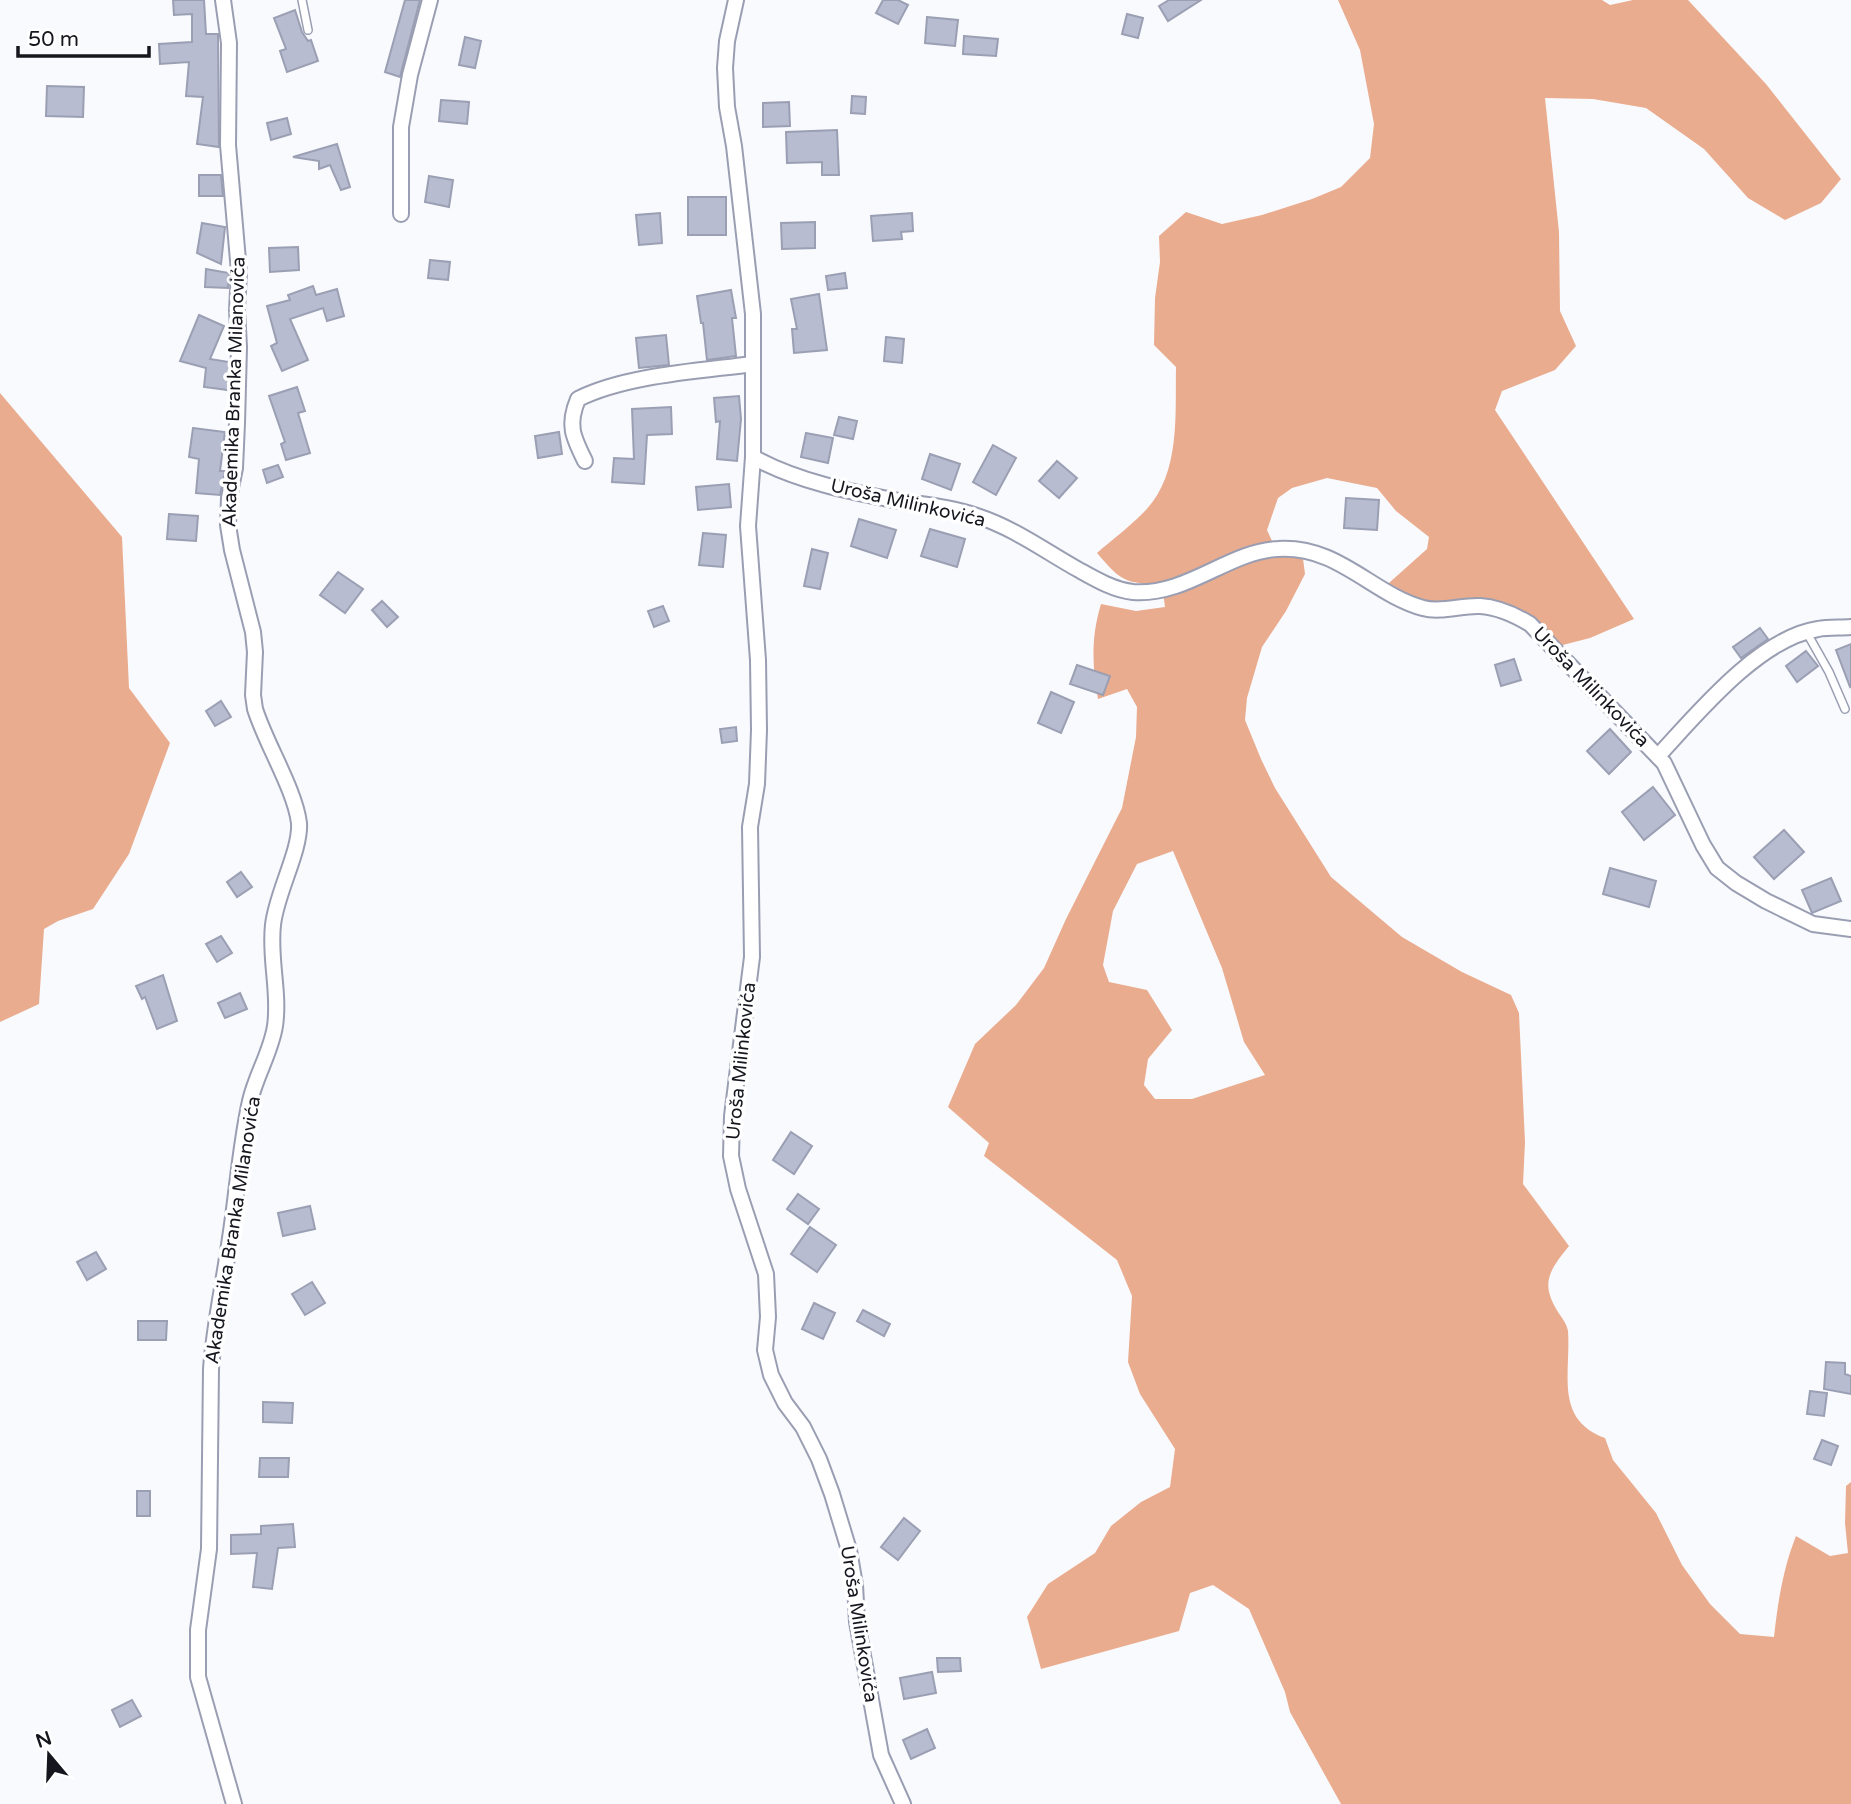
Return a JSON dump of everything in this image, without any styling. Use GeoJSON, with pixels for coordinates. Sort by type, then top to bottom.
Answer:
{"type":"FeatureCollection","features":[{"type":"Feature","properties":{"kind":"street","name":"Akademika Branka Milanovića"},"geometry":{"type":"LineString","coordinates":[[223,0],[229,43],[228,145],[239,272],[237,423],[228,525],[253,632],[255,709],[296,807],[299,826],[296,848],[274,916],[272,952],[278,1002],[275,1026],[250,1100],[223,1292],[213,1340],[211,1369],[209,1549],[198,1630],[198,1677],[234,1804]]}},
{"type":"Feature","properties":{"kind":"street"},"geometry":{"type":"LineString","coordinates":[[401,214],[401,127],[410,75],[430,0]]}},
{"type":"Feature","properties":{"kind":"street","name":"Uroša Milinkovića"},"geometry":{"type":"LineString","coordinates":[[736,0],[727,41],[725,68],[727,107],[754,314],[748,526],[758,660],[759,730],[757,784],[750,827],[752,957],[732,1116],[731,1156],[738,1189],[766,1274],[768,1317],[765,1350],[771,1375],[785,1403],[803,1427],[832,1494],[849,1550],[859,1636],[881,1755],[902,1804]]}},
{"type":"Feature","properties":{"kind":"street"},"geometry":{"type":"LineString","coordinates":[[585,461],[572,434],[572,414],[578,399],[600,390],[649,379],[753,364]]}},
{"type":"Feature","properties":{"kind":"street","name":"Uroša Milinkovića"},"geometry":{"type":"LineString","coordinates":[[752,457],[776,470],[821,483],[976,515],[1010,529],[1097,580],[1130,592],[1147,592],[1178,586],[1259,552],[1279,548],[1310,552],[1344,564],[1402,601],[1426,609],[1482,606],[1512,613],[1530,624],[1664,763],[1703,845],[1717,868],[1756,895],[1813,924],[1851,929]]}},
{"type":"Feature","properties":{"kind":"street"},"geometry":{"type":"LineString","coordinates":[[1658,756],[1731,680],[1762,655],[1795,635],[1817,629],[1851,627]]}},
{"type":"Feature","properties":{"kind":"lane"},"geometry":{"type":"LineString","coordinates":[[302,0],[308,30]]}},
{"type":"Feature","properties":{"kind":"lane"},"geometry":{"type":"LineString","coordinates":[[1807,632],[1845,709]]}},
{"type":"Feature","properties":{"kind":"shaded area"},"geometry":{"type":"Polygon","coordinates":[[[1338,0],[1602,0],[1610,5],[1633,0],[1688,0],[1766,84],[1841,179],[1821,203],[1785,220],[1748,198],[1704,149],[1646,108],[1593,99],[1545,98],[1559,232],[1560,311],[1576,346],[1555,370],[1502,391],[1495,410],[1634,619],[1590,638],[1555,647],[1511,616],[1478,608],[1416,615],[1380,591],[1427,549],[1429,537],[1396,511],[1377,488],[1327,478],[1292,488],[1278,498],[1267,530],[1272,541],[1301,543],[1305,574],[1286,611],[1262,647],[1247,698],[1245,720],[1275,788],[1331,877],[1402,937],[1462,972],[1511,995],[1519,1013],[1525,1142],[1523,1184],[1569,1246],[1552,1270],[1548,1285],[1552,1302],[1568,1331],[1568,1394],[1572,1407],[1578,1419],[1589,1430],[1605,1438],[1613,1460],[1656,1513],[1682,1565],[1710,1604],[1740,1634],[1774,1637],[1782,1585],[1796,1536],[1830,1556],[1848,1553],[1845,1523],[1846,1486],[1851,1482],[1851,1804],[1341,1804],[1290,1712],[1285,1692],[1249,1609],[1213,1585],[1190,1593],[1179,1631],[1041,1669],[1027,1617],[1048,1584],[1095,1553],[1111,1526],[1141,1502],[1170,1487],[1175,1449],[1140,1394],[1128,1362],[1132,1296],[1117,1260],[984,1156],[989,1143],[948,1107],[975,1044],[1016,1005],[1044,968],[1122,808],[1136,737],[1137,707],[1127,689],[1098,699],[1095,628],[1101,604],[1136,611],[1165,607],[1162,585],[1124,579],[1097,553],[1143,513],[1155,498],[1170,463],[1175,425],[1176,367],[1154,345],[1155,298],[1160,262],[1159,236],[1186,212],[1222,224],[1262,215],[1341,187],[1370,158],[1374,124],[1360,50],[1338,0]],[[1173,851],[1137,864],[1113,911],[1103,965],[1109,982],[1147,990],[1172,1030],[1148,1059],[1144,1085],[1155,1099],[1192,1099],[1265,1075],[1244,1042],[1222,968],[1173,851]]]}},
{"type":"Feature","properties":{"kind":"shaded area"},"geometry":{"type":"Polygon","coordinates":[[[0,393],[122,537],[129,688],[170,743],[129,854],[93,909],[58,921],[44,929],[39,1004],[0,1022],[0,393]]]}},
{"type":"Feature","properties":{"kind":"building"},"geometry":{"type":"Polygon","coordinates":[[[173,0],[204,0],[206,34],[218,34],[219,147],[197,144],[203,97],[186,96],[189,62],[160,64],[159,44],[192,42],[192,14],[174,15],[173,0]]]}},
{"type":"Feature","properties":{"kind":"building"},"geometry":{"type":"Polygon","coordinates":[[[405,0],[420,0],[400,77],[385,72],[405,0]]]}},
{"type":"Feature","properties":{"kind":"building"},"geometry":{"type":"Polygon","coordinates":[[[883,0],[898,0],[908,5],[898,24],[876,13],[883,0]]]}},
{"type":"Feature","properties":{"kind":"building"},"geometry":{"type":"Polygon","coordinates":[[[1169,0],[1201,0],[1168,21],[1159,6],[1169,0]]]}},
{"type":"Feature","properties":{"kind":"building"},"geometry":{"type":"Polygon","coordinates":[[[295,10],[302,32],[308,41],[311,40],[318,61],[287,72],[280,51],[286,49],[274,18],[295,10]]]}},
{"type":"Feature","properties":{"kind":"building"},"geometry":{"type":"Polygon","coordinates":[[[1127,14],[1143,18],[1138,38],[1122,34],[1127,14]]]}},
{"type":"Feature","properties":{"kind":"building"},"geometry":{"type":"Polygon","coordinates":[[[927,17],[958,20],[955,46],[925,43],[927,17]]]}},
{"type":"Feature","properties":{"kind":"building"},"geometry":{"type":"Polygon","coordinates":[[[964,36],[998,39],[996,56],[963,54],[964,36]]]}},
{"type":"Feature","properties":{"kind":"building"},"geometry":{"type":"Polygon","coordinates":[[[465,37],[481,41],[475,68],[459,65],[465,37]]]}},
{"type":"Feature","properties":{"kind":"building"},"geometry":{"type":"Polygon","coordinates":[[[47,86],[84,87],[83,117],[46,116],[47,86]]]}},
{"type":"Feature","properties":{"kind":"building"},"geometry":{"type":"Polygon","coordinates":[[[852,96],[866,97],[865,114],[851,113],[852,96]]]}},
{"type":"Feature","properties":{"kind":"building"},"geometry":{"type":"Polygon","coordinates":[[[441,100],[469,102],[467,124],[439,121],[441,100]]]}},
{"type":"Feature","properties":{"kind":"building"},"geometry":{"type":"Polygon","coordinates":[[[789,102],[790,126],[763,127],[763,103],[789,102]]]}},
{"type":"Feature","properties":{"kind":"building"},"geometry":{"type":"Polygon","coordinates":[[[287,118],[291,134],[271,140],[267,123],[287,118]]]}},
{"type":"Feature","properties":{"kind":"building"},"geometry":{"type":"Polygon","coordinates":[[[837,130],[839,175],[822,175],[822,162],[787,163],[786,132],[837,130]]]}},
{"type":"Feature","properties":{"kind":"building"},"geometry":{"type":"Polygon","coordinates":[[[337,144],[350,187],[341,190],[330,165],[319,169],[319,161],[293,157],[337,144]]]}},
{"type":"Feature","properties":{"kind":"building"},"geometry":{"type":"Polygon","coordinates":[[[199,175],[221,175],[223,196],[199,196],[199,175]]]}},
{"type":"Feature","properties":{"kind":"building"},"geometry":{"type":"Polygon","coordinates":[[[429,176],[453,180],[449,207],[425,202],[429,176]]]}},
{"type":"Feature","properties":{"kind":"building"},"geometry":{"type":"Polygon","coordinates":[[[688,197],[726,197],[726,235],[688,235],[688,197]]]}},
{"type":"Feature","properties":{"kind":"building"},"geometry":{"type":"Polygon","coordinates":[[[660,213],[662,243],[639,245],[636,215],[660,213]]]}},
{"type":"Feature","properties":{"kind":"building"},"geometry":{"type":"Polygon","coordinates":[[[912,213],[913,231],[901,232],[902,239],[873,241],[871,216],[912,213]]]}},
{"type":"Feature","properties":{"kind":"building"},"geometry":{"type":"Polygon","coordinates":[[[815,222],[815,248],[782,249],[781,223],[815,222]]]}},
{"type":"Feature","properties":{"kind":"building"},"geometry":{"type":"Polygon","coordinates":[[[202,223],[225,227],[221,264],[197,253],[202,223]]]}},
{"type":"Feature","properties":{"kind":"building"},"geometry":{"type":"Polygon","coordinates":[[[298,247],[299,270],[270,272],[269,248],[298,247]]]}},
{"type":"Feature","properties":{"kind":"building"},"geometry":{"type":"Polygon","coordinates":[[[430,260],[450,262],[448,280],[428,278],[430,260]]]}},
{"type":"Feature","properties":{"kind":"building"},"geometry":{"type":"Polygon","coordinates":[[[206,269],[229,273],[228,288],[205,287],[206,269]]]}},
{"type":"Feature","properties":{"kind":"building"},"geometry":{"type":"Polygon","coordinates":[[[845,273],[847,288],[828,290],[826,276],[845,273]]]}},
{"type":"Feature","properties":{"kind":"building"},"geometry":{"type":"Polygon","coordinates":[[[313,286],[316,295],[337,289],[344,316],[327,321],[323,308],[290,319],[308,360],[282,371],[271,346],[277,343],[267,306],[290,300],[288,295],[313,286]]]}},
{"type":"Feature","properties":{"kind":"building"},"geometry":{"type":"Polygon","coordinates":[[[731,290],[736,318],[732,318],[736,356],[707,360],[697,296],[731,290]]]}},
{"type":"Feature","properties":{"kind":"building"},"geometry":{"type":"Polygon","coordinates":[[[819,294],[827,350],[794,353],[792,329],[797,329],[791,299],[819,294]]]}},
{"type":"Feature","properties":{"kind":"building"},"geometry":{"type":"Polygon","coordinates":[[[199,315],[224,326],[210,359],[229,362],[228,390],[204,387],[206,368],[180,361],[199,315]]]}},
{"type":"Feature","properties":{"kind":"building"},"geometry":{"type":"Polygon","coordinates":[[[666,335],[669,365],[639,368],[636,338],[666,335]]]}},
{"type":"Feature","properties":{"kind":"building"},"geometry":{"type":"Polygon","coordinates":[[[886,337],[904,339],[902,363],[884,361],[886,337]]]}},
{"type":"Feature","properties":{"kind":"building"},"geometry":{"type":"Polygon","coordinates":[[[297,387],[305,411],[298,413],[310,453],[286,460],[281,444],[285,442],[269,396],[297,387]]]}},
{"type":"Feature","properties":{"kind":"building"},"geometry":{"type":"Polygon","coordinates":[[[739,396],[741,419],[737,461],[717,459],[720,421],[716,422],[714,398],[739,396]]]}},
{"type":"Feature","properties":{"kind":"building"},"geometry":{"type":"Polygon","coordinates":[[[671,407],[672,434],[647,435],[644,484],[612,482],[614,458],[634,459],[632,409],[671,407]]]}},
{"type":"Feature","properties":{"kind":"building"},"geometry":{"type":"Polygon","coordinates":[[[839,417],[857,421],[853,439],[834,435],[839,417]]]}},
{"type":"Feature","properties":{"kind":"building"},"geometry":{"type":"Polygon","coordinates":[[[193,428],[225,432],[220,471],[225,471],[220,495],[196,493],[199,459],[189,457],[193,428]]]}},
{"type":"Feature","properties":{"kind":"building"},"geometry":{"type":"Polygon","coordinates":[[[559,432],[562,454],[538,458],[535,436],[559,432]]]}},
{"type":"Feature","properties":{"kind":"building"},"geometry":{"type":"Polygon","coordinates":[[[806,433],[833,438],[828,463],[801,457],[806,433]]]}},
{"type":"Feature","properties":{"kind":"building"},"geometry":{"type":"Polygon","coordinates":[[[993,445],[1016,458],[996,495],[973,482],[993,445]]]}},
{"type":"Feature","properties":{"kind":"building"},"geometry":{"type":"Polygon","coordinates":[[[930,454],[960,464],[951,490],[922,479],[930,454]]]}},
{"type":"Feature","properties":{"kind":"building"},"geometry":{"type":"Polygon","coordinates":[[[1057,461],[1077,478],[1059,498],[1039,481],[1057,461]]]}},
{"type":"Feature","properties":{"kind":"building"},"geometry":{"type":"Polygon","coordinates":[[[278,465],[283,477],[267,483],[263,470],[278,465]]]}},
{"type":"Feature","properties":{"kind":"building"},"geometry":{"type":"Polygon","coordinates":[[[729,484],[731,507],[698,510],[696,487],[729,484]]]}},
{"type":"Feature","properties":{"kind":"building"},"geometry":{"type":"Polygon","coordinates":[[[1346,498],[1379,500],[1377,530],[1344,528],[1346,498]]]}},
{"type":"Feature","properties":{"kind":"building"},"geometry":{"type":"Polygon","coordinates":[[[169,514],[198,516],[196,541],[167,539],[169,514]]]}},
{"type":"Feature","properties":{"kind":"building"},"geometry":{"type":"Polygon","coordinates":[[[859,519],[896,530],[887,558],[851,546],[859,519]]]}},
{"type":"Feature","properties":{"kind":"building"},"geometry":{"type":"Polygon","coordinates":[[[930,529],[965,539],[957,567],[921,556],[930,529]]]}},
{"type":"Feature","properties":{"kind":"building"},"geometry":{"type":"Polygon","coordinates":[[[703,533],[726,535],[723,567],[699,565],[703,533]]]}},
{"type":"Feature","properties":{"kind":"building"},"geometry":{"type":"Polygon","coordinates":[[[812,549],[828,553],[820,589],[804,586],[812,549]]]}},
{"type":"Feature","properties":{"kind":"building"},"geometry":{"type":"Polygon","coordinates":[[[338,572],[363,589],[345,613],[320,595],[338,572]]]}},
{"type":"Feature","properties":{"kind":"building"},"geometry":{"type":"Polygon","coordinates":[[[382,601],[398,617],[387,627],[372,610],[382,601]]]}},
{"type":"Feature","properties":{"kind":"building"},"geometry":{"type":"Polygon","coordinates":[[[663,606],[669,621],[654,627],[648,611],[663,606]]]}},
{"type":"Feature","properties":{"kind":"building"},"geometry":{"type":"Polygon","coordinates":[[[1760,628],[1768,639],[1741,658],[1733,647],[1760,628]]]}},
{"type":"Feature","properties":{"kind":"building"},"geometry":{"type":"Polygon","coordinates":[[[1851,644],[1851,686],[1850,687],[1836,650],[1851,644]]]}},
{"type":"Feature","properties":{"kind":"building"},"geometry":{"type":"Polygon","coordinates":[[[1806,651],[1818,666],[1797,682],[1786,666],[1806,651]]]}},
{"type":"Feature","properties":{"kind":"building"},"geometry":{"type":"Polygon","coordinates":[[[1514,659],[1521,680],[1501,686],[1495,665],[1514,659]]]}},
{"type":"Feature","properties":{"kind":"building"},"geometry":{"type":"Polygon","coordinates":[[[1077,665],[1110,676],[1103,695],[1070,684],[1077,665]]]}},
{"type":"Feature","properties":{"kind":"building"},"geometry":{"type":"Polygon","coordinates":[[[1051,692],[1074,702],[1061,733],[1038,723],[1051,692]]]}},
{"type":"Feature","properties":{"kind":"building"},"geometry":{"type":"Polygon","coordinates":[[[221,701],[231,717],[215,726],[206,711],[221,701]]]}},
{"type":"Feature","properties":{"kind":"building"},"geometry":{"type":"Polygon","coordinates":[[[736,727],[737,741],[722,743],[720,729],[736,727]]]}},
{"type":"Feature","properties":{"kind":"building"},"geometry":{"type":"Polygon","coordinates":[[[1610,729],[1631,752],[1609,774],[1587,751],[1610,729]]]}},
{"type":"Feature","properties":{"kind":"building"},"geometry":{"type":"Polygon","coordinates":[[[1653,787],[1675,815],[1644,840],[1622,812],[1653,787]]]}},
{"type":"Feature","properties":{"kind":"building"},"geometry":{"type":"Polygon","coordinates":[[[1784,830],[1804,852],[1774,879],[1754,857],[1784,830]]]}},
{"type":"Feature","properties":{"kind":"building"},"geometry":{"type":"Polygon","coordinates":[[[1610,868],[1656,881],[1649,907],[1603,894],[1610,868]]]}},
{"type":"Feature","properties":{"kind":"building"},"geometry":{"type":"Polygon","coordinates":[[[241,872],[252,887],[237,897],[227,882],[241,872]]]}},
{"type":"Feature","properties":{"kind":"building"},"geometry":{"type":"Polygon","coordinates":[[[1831,878],[1841,901],[1812,913],[1802,890],[1831,878]]]}},
{"type":"Feature","properties":{"kind":"building"},"geometry":{"type":"Polygon","coordinates":[[[221,936],[232,953],[217,962],[206,944],[221,936]]]}},
{"type":"Feature","properties":{"kind":"building"},"geometry":{"type":"Polygon","coordinates":[[[163,975],[177,1021],[157,1029],[145,997],[142,999],[136,986],[163,975]]]}},
{"type":"Feature","properties":{"kind":"building"},"geometry":{"type":"Polygon","coordinates":[[[240,993],[247,1009],[225,1018],[218,1003],[240,993]]]}},
{"type":"Feature","properties":{"kind":"building"},"geometry":{"type":"Polygon","coordinates":[[[791,1132],[812,1146],[794,1174],[773,1160],[791,1132]]]}},
{"type":"Feature","properties":{"kind":"building"},"geometry":{"type":"Polygon","coordinates":[[[798,1194],[819,1209],[808,1224],[787,1209],[798,1194]]]}},
{"type":"Feature","properties":{"kind":"building"},"geometry":{"type":"Polygon","coordinates":[[[310,1206],[315,1229],[283,1236],[278,1213],[310,1206]]]}},
{"type":"Feature","properties":{"kind":"building"},"geometry":{"type":"Polygon","coordinates":[[[810,1227],[836,1245],[817,1272],[791,1254],[810,1227]]]}},
{"type":"Feature","properties":{"kind":"building"},"geometry":{"type":"Polygon","coordinates":[[[96,1252],[106,1269],[87,1280],[77,1262],[96,1252]]]}},
{"type":"Feature","properties":{"kind":"building"},"geometry":{"type":"Polygon","coordinates":[[[312,1282],[325,1303],[305,1315],[292,1294],[312,1282]]]}},
{"type":"Feature","properties":{"kind":"building"},"geometry":{"type":"Polygon","coordinates":[[[814,1303],[835,1313],[823,1339],[802,1329],[814,1303]]]}},
{"type":"Feature","properties":{"kind":"building"},"geometry":{"type":"Polygon","coordinates":[[[863,1310],[890,1324],[884,1336],[857,1321],[863,1310]]]}},
{"type":"Feature","properties":{"kind":"building"},"geometry":{"type":"Polygon","coordinates":[[[138,1321],[167,1321],[166,1340],[138,1340],[138,1321]]]}},
{"type":"Feature","properties":{"kind":"building"},"geometry":{"type":"Polygon","coordinates":[[[1826,1362],[1845,1363],[1845,1374],[1851,1376],[1851,1394],[1824,1389],[1826,1362]]]}},
{"type":"Feature","properties":{"kind":"building"},"geometry":{"type":"Polygon","coordinates":[[[1810,1391],[1827,1393],[1824,1416],[1807,1414],[1810,1391]]]}},
{"type":"Feature","properties":{"kind":"building"},"geometry":{"type":"Polygon","coordinates":[[[263,1402],[293,1403],[292,1423],[263,1422],[263,1402]]]}},
{"type":"Feature","properties":{"kind":"building"},"geometry":{"type":"Polygon","coordinates":[[[1822,1440],[1838,1446],[1831,1465],[1814,1459],[1822,1440]]]}},
{"type":"Feature","properties":{"kind":"building"},"geometry":{"type":"Polygon","coordinates":[[[260,1458],[289,1458],[288,1477],[259,1477],[260,1458]]]}},
{"type":"Feature","properties":{"kind":"building"},"geometry":{"type":"Polygon","coordinates":[[[137,1491],[150,1491],[150,1516],[137,1516],[137,1491]]]}},
{"type":"Feature","properties":{"kind":"building"},"geometry":{"type":"Polygon","coordinates":[[[904,1518],[920,1531],[898,1560],[881,1547],[904,1518]]]}},
{"type":"Feature","properties":{"kind":"building"},"geometry":{"type":"Polygon","coordinates":[[[293,1524],[295,1547],[278,1548],[272,1589],[253,1587],[257,1553],[231,1554],[231,1535],[261,1534],[261,1526],[293,1524]]]}},
{"type":"Feature","properties":{"kind":"building"},"geometry":{"type":"Polygon","coordinates":[[[937,1658],[960,1658],[961,1671],[938,1672],[937,1658]]]}},
{"type":"Feature","properties":{"kind":"building"},"geometry":{"type":"Polygon","coordinates":[[[932,1672],[936,1693],[904,1699],[900,1678],[932,1672]]]}},
{"type":"Feature","properties":{"kind":"building"},"geometry":{"type":"Polygon","coordinates":[[[132,1700],[141,1716],[120,1727],[112,1710],[132,1700]]]}},
{"type":"Feature","properties":{"kind":"building"},"geometry":{"type":"Polygon","coordinates":[[[927,1729],[935,1748],[911,1759],[903,1740],[927,1729]]]}}]}
